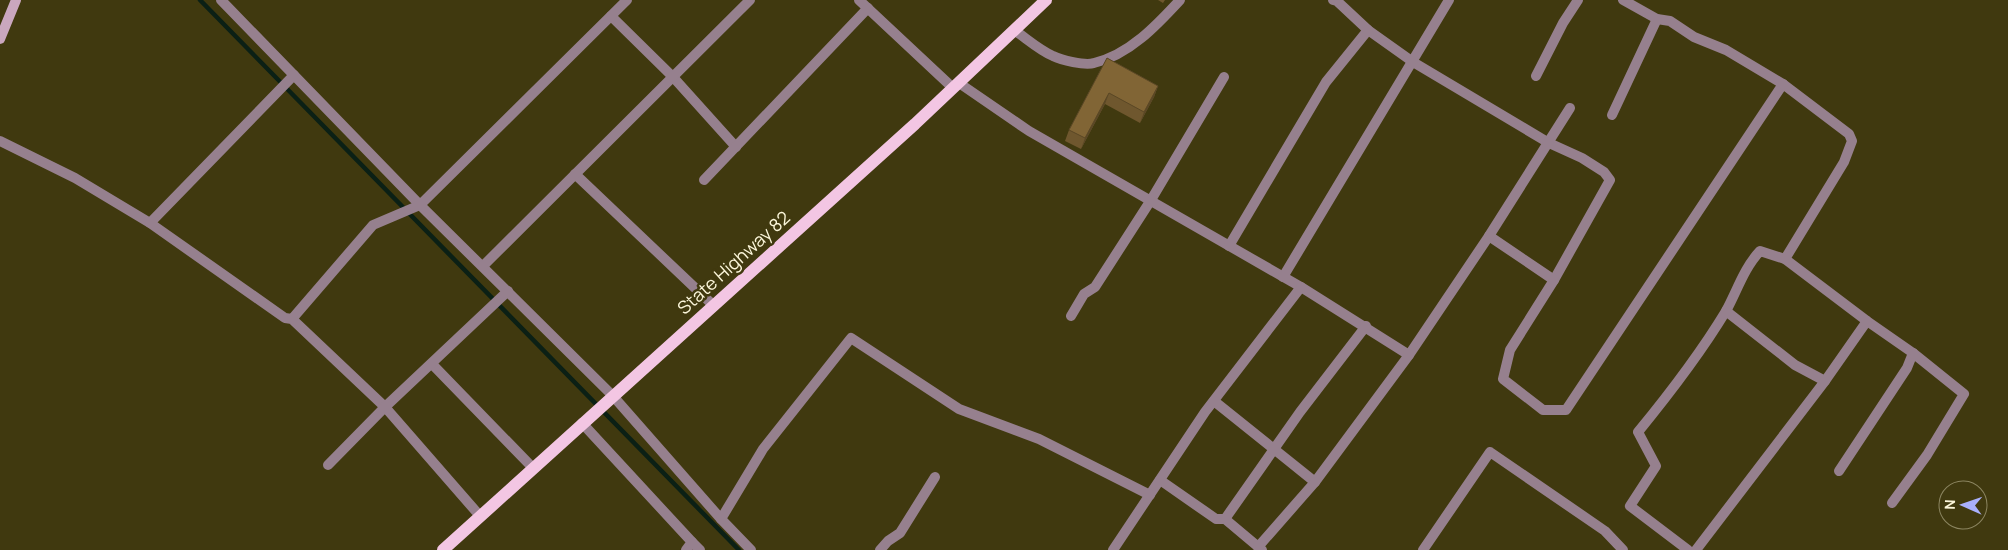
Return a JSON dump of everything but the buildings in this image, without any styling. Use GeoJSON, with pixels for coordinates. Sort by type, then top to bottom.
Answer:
{"type":"FeatureCollection","features":[{"type":"Feature","properties":{"kind":"main road"},"geometry":{"type":"LineString","coordinates":[[0,39],[16,0]]}},
{"type":"Feature","properties":{"kind":"main road","name":"State Highway 82"},"geometry":{"type":"LineString","coordinates":[[443,550],[956,85],[1046,0]]}},
{"type":"Feature","properties":{"kind":"street"},"geometry":{"type":"LineString","coordinates":[[221,0],[292,78],[417,206],[483,266],[505,294],[609,399],[721,520],[752,550]]}},
{"type":"Feature","properties":{"kind":"street"},"geometry":{"type":"LineString","coordinates":[[292,319],[373,225],[417,206],[627,0]]}},
{"type":"Feature","properties":{"kind":"street"},"geometry":{"type":"LineString","coordinates":[[483,266],[750,0]]}},
{"type":"Feature","properties":{"kind":"street"},"geometry":{"type":"LineString","coordinates":[[859,0],[956,85],[1029,131],[1301,287],[1366,326],[1409,355]]}},
{"type":"Feature","properties":{"kind":"street"},"geometry":{"type":"LineString","coordinates":[[1014,30],[1053,56],[1092,64],[1114,56],[1138,40],[1161,21],[1180,0]]}},
{"type":"Feature","properties":{"kind":"street"},"geometry":{"type":"LineString","coordinates":[[1336,0],[1368,30],[1413,62],[1549,143],[1582,158],[1604,172],[1610,180],[1554,280],[1510,350],[1503,379],[1543,410],[1566,410],[1782,84]]}},
{"type":"Feature","properties":{"kind":"street"},"geometry":{"type":"LineString","coordinates":[[1283,277],[1449,0]]}},
{"type":"Feature","properties":{"kind":"street"},"geometry":{"type":"LineString","coordinates":[[1536,76],[1563,23],[1578,0]]}},
{"type":"Feature","properties":{"kind":"street"},"geometry":{"type":"LineString","coordinates":[[1623,0],[1657,19],[1670,21],[1694,37],[1726,50],[1782,84],[1849,134],[1852,141],[1844,162],[1786,259]]}},
{"type":"Feature","properties":{"kind":"street"},"geometry":{"type":"LineString","coordinates":[[704,180],[868,8]]}},
{"type":"Feature","properties":{"kind":"street"},"geometry":{"type":"LineString","coordinates":[[611,16],[673,77],[736,147]]}},
{"type":"Feature","properties":{"kind":"street"},"geometry":{"type":"LineString","coordinates":[[1612,115],[1657,19]]}},
{"type":"Feature","properties":{"kind":"street"},"geometry":{"type":"LineString","coordinates":[[1228,246],[1326,82],[1368,30]]}},
{"type":"Feature","properties":{"kind":"street"},"geometry":{"type":"LineString","coordinates":[[1071,316],[1084,294],[1095,287],[1151,200],[1224,77]]}},
{"type":"Feature","properties":{"kind":"street"},"geometry":{"type":"LineString","coordinates":[[150,223],[292,78]]}},
{"type":"Feature","properties":{"kind":"street"},"geometry":{"type":"LineString","coordinates":[[1160,480],[1216,519],[1224,519],[1260,548],[1316,482],[1409,355],[1489,236],[1570,108]]}},
{"type":"Feature","properties":{"kind":"street"},"geometry":{"type":"LineString","coordinates":[[0,141],[74,178],[150,223],[285,318],[292,319],[385,407],[480,516]]}},
{"type":"Feature","properties":{"kind":"street"},"geometry":{"type":"LineString","coordinates":[[575,174],[713,305]]}},
{"type":"Feature","properties":{"kind":"street"},"geometry":{"type":"LineString","coordinates":[[1489,236],[1554,280]]}},
{"type":"Feature","properties":{"kind":"street"},"geometry":{"type":"LineString","coordinates":[[1688,550],[1630,506],[1656,466],[1638,432],[1681,379],[1726,311],[1752,259],[1760,251],[1786,259],[1866,321],[1914,353],[1964,394],[1928,455],[1892,503]]}},
{"type":"Feature","properties":{"kind":"street"},"geometry":{"type":"LineString","coordinates":[[1113,550],[1214,402],[1301,287]]}},
{"type":"Feature","properties":{"kind":"street"},"geometry":{"type":"LineString","coordinates":[[328,465],[385,407],[505,294]]}},
{"type":"Feature","properties":{"kind":"street"},"geometry":{"type":"LineString","coordinates":[[1726,311],[1795,365],[1825,381]]}},
{"type":"Feature","properties":{"kind":"street"},"geometry":{"type":"LineString","coordinates":[[1696,550],[1825,381],[1866,321]]}},
{"type":"Feature","properties":{"kind":"street"},"geometry":{"type":"LineString","coordinates":[[1224,519],[1366,326]]}},
{"type":"Feature","properties":{"kind":"street"},"geometry":{"type":"LineString","coordinates":[[721,520],[763,449],[851,338],[959,409],[1039,439],[1150,495]]}},
{"type":"Feature","properties":{"kind":"street"},"geometry":{"type":"LineString","coordinates":[[1839,471],[1907,368],[1914,353]]}},
{"type":"Feature","properties":{"kind":"street"},"geometry":{"type":"LineString","coordinates":[[432,364],[532,468]]}},
{"type":"Feature","properties":{"kind":"street"},"geometry":{"type":"LineString","coordinates":[[1214,402],[1316,482]]}},
{"type":"Feature","properties":{"kind":"street"},"geometry":{"type":"LineString","coordinates":[[582,423],[688,546],[700,550]]}},
{"type":"Feature","properties":{"kind":"street"},"geometry":{"type":"LineString","coordinates":[[1423,550],[1490,452],[1605,531],[1623,550]]}},
{"type":"Feature","properties":{"kind":"street"},"geometry":{"type":"LineString","coordinates":[[880,550],[888,541],[900,533],[935,477]]}},
{"type":"Feature","properties":{"kind":"waterway"},"geometry":{"type":"LineString","coordinates":[[200,0],[739,550]]}}]}
